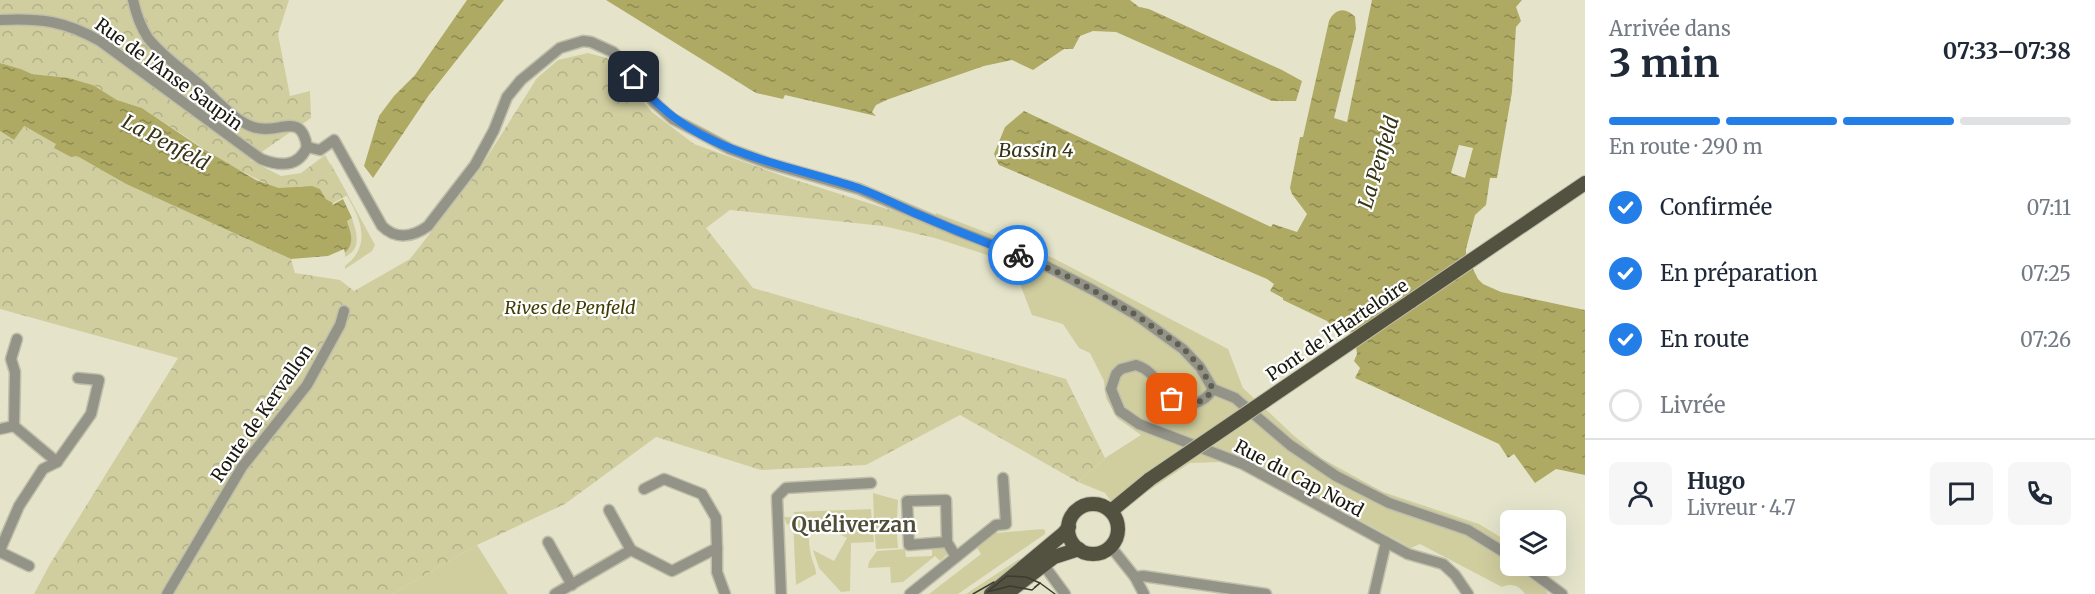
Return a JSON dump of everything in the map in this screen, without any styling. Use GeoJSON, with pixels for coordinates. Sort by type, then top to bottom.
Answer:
{"type":"FeatureCollection","features":[{"type":"Feature","properties":{"kind":"main road","name":"Pont de l'Harteloire"},"geometry":{"type":"LineString","coordinates":[[1111,511],[1150,479],[1585,183]]}},
{"type":"Feature","properties":{"kind":"main road"},"geometry":{"type":"LineString","coordinates":[[991,594],[1063,534],[1074,513],[1088,505],[1096,504],[1111,511],[1118,529],[1115,542],[1095,554],[1079,549],[1071,540],[1068,527]]}},
{"type":"Feature","properties":{"kind":"main road"},"geometry":{"type":"LineString","coordinates":[[1006,594],[1043,564],[1064,553],[1079,549]]}},
{"type":"Feature","properties":{"kind":"street"},"geometry":{"type":"LineString","coordinates":[[133,0],[136,16],[160,52],[224,106],[253,127],[273,129],[299,127],[303,132],[307,147],[320,150],[334,140],[373,212],[382,226],[394,235],[419,232],[428,226],[475,165],[494,129],[507,97],[521,80],[560,48],[582,41],[591,42],[608,49],[622,60],[648,96],[673,118],[730,149],[768,163],[859,189],[1040,263],[1094,290],[1136,315],[1183,348],[1200,367],[1213,389],[1235,398],[1290,445],[1336,476],[1389,503],[1468,530],[1500,550]]}},
{"type":"Feature","properties":{"kind":"street","name":"Rue de l'Anse Saupin"},"geometry":{"type":"LineString","coordinates":[[0,20],[45,20],[78,28],[108,47],[261,159],[280,165],[289,164],[302,158],[307,147]]}},
{"type":"Feature","properties":{"kind":"street","name":"Route de Kervallon"},"geometry":{"type":"LineString","coordinates":[[167,594],[242,467],[307,385],[340,325],[344,311]]}},
{"type":"Feature","properties":{"kind":"street"},"geometry":{"type":"LineString","coordinates":[[14,426],[15,372],[11,358],[17,339]]}},
{"type":"Feature","properties":{"kind":"street","name":"Rue du Cap Nord"},"geometry":{"type":"LineString","coordinates":[[1213,389],[1208,398],[1193,405],[1180,403],[1172,399],[1151,372],[1136,365],[1124,367],[1116,374],[1112,389],[1120,411],[1139,424],[1243,464],[1386,542],[1418,558],[1443,564],[1455,575],[1468,594]]}},
{"type":"Feature","properties":{"kind":"street"},"geometry":{"type":"LineString","coordinates":[[29,566],[0,551],[19,506],[43,469],[57,462],[91,414],[99,380],[78,378]]}},
{"type":"Feature","properties":{"kind":"street"},"geometry":{"type":"LineString","coordinates":[[0,429],[14,426]]}},
{"type":"Feature","properties":{"kind":"street"},"geometry":{"type":"LineString","coordinates":[[14,426],[57,462]]}},
{"type":"Feature","properties":{"kind":"street"},"geometry":{"type":"LineString","coordinates":[[910,594],[996,525],[1006,524],[1003,478]]}},
{"type":"Feature","properties":{"kind":"street"},"geometry":{"type":"LineString","coordinates":[[644,489],[664,479],[702,494],[716,518],[717,572],[725,594]]}},
{"type":"Feature","properties":{"kind":"street"},"geometry":{"type":"LineString","coordinates":[[781,594],[777,497],[786,488],[871,483]]}},
{"type":"Feature","properties":{"kind":"street"},"geometry":{"type":"LineString","coordinates":[[947,542],[909,544],[907,501],[946,500],[947,542],[956,557]]}},
{"type":"Feature","properties":{"kind":"street"},"geometry":{"type":"LineString","coordinates":[[609,510],[632,550],[672,571],[717,548]]}},
{"type":"Feature","properties":{"kind":"street"},"geometry":{"type":"LineString","coordinates":[[548,542],[572,585]]}},
{"type":"Feature","properties":{"kind":"street"},"geometry":{"type":"LineString","coordinates":[[1374,594],[1386,542]]}},
{"type":"Feature","properties":{"kind":"street"},"geometry":{"type":"LineString","coordinates":[[1110,547],[1135,577],[1144,594]]}},
{"type":"Feature","properties":{"kind":"street"},"geometry":{"type":"LineString","coordinates":[[555,594],[632,550]]}},
{"type":"Feature","properties":{"kind":"street"},"geometry":{"type":"LineString","coordinates":[[1043,564],[1065,594]]}},
{"type":"Feature","properties":{"kind":"street"},"geometry":{"type":"LineString","coordinates":[[1135,577],[1143,576],[1266,594]]}},
{"type":"Feature","properties":{"kind":"street"},"geometry":{"type":"LineString","coordinates":[[1538,576],[1562,594]]}},
{"type":"Feature","properties":{"kind":"green space"},"geometry":{"type":"Polygon","coordinates":[[[0,0],[289,0],[278,34],[290,96],[310,91],[311,118],[250,160],[281,176],[301,173],[325,155],[348,195],[333,203],[326,199],[320,189],[303,186],[279,188],[267,184],[229,165],[142,108],[117,100],[93,85],[69,78],[32,74],[0,63],[0,0]]]}},
{"type":"Feature","properties":{"kind":"green space","name":"Rives de Penfeld"},"geometry":{"type":"Polygon","coordinates":[[[588,53],[607,58],[652,112],[694,144],[786,177],[935,224],[935,238],[883,226],[730,210],[706,228],[753,288],[1066,379],[1105,458],[1078,482],[960,415],[866,465],[761,470],[656,437],[565,504],[477,545],[392,594],[34,594],[50,564],[178,358],[0,309],[0,131],[14,140],[23,126],[57,144],[55,148],[77,156],[126,184],[291,259],[295,273],[340,280],[354,291],[410,259],[477,173],[537,78],[558,60],[588,53]]]}},
{"type":"Feature","properties":{"kind":"green space"},"geometry":{"type":"Polygon","coordinates":[[[331,164],[375,245],[372,251],[345,269],[345,266],[356,255],[361,242],[361,230],[351,203],[327,166],[331,164]]]}},
{"type":"Feature","properties":{"kind":"green space"},"geometry":{"type":"Polygon","coordinates":[[[936,213],[1053,258],[1228,349],[1243,388],[1321,458],[1383,492],[1479,524],[1500,537],[1500,576],[1538,576],[1548,594],[1525,594],[1515,586],[1502,587],[1420,544],[1411,548],[1252,461],[1190,463],[1118,511],[1105,493],[1078,482],[1105,458],[1141,435],[1117,418],[1106,398],[1104,381],[1090,353],[1079,348],[1063,324],[1032,315],[1012,263],[935,238],[936,213]]]}},
{"type":"Feature","properties":{"kind":"green space"},"geometry":{"type":"Polygon","coordinates":[[[352,218],[357,240],[354,249],[345,257],[351,238],[347,221],[352,218]]]}},
{"type":"Feature","properties":{"kind":"green space"},"geometry":{"type":"Polygon","coordinates":[[[873,493],[898,500],[897,520],[874,521],[873,493]]]}},
{"type":"Feature","properties":{"kind":"green space"},"geometry":{"type":"Polygon","coordinates":[[[871,509],[872,522],[820,524],[820,522],[808,525],[804,516],[793,512],[871,509]]]}},
{"type":"Feature","properties":{"kind":"green space"},"geometry":{"type":"Polygon","coordinates":[[[784,517],[803,518],[816,571],[816,574],[796,585],[793,521],[787,525],[784,517]]]}},
{"type":"Feature","properties":{"kind":"green space"},"geometry":{"type":"Polygon","coordinates":[[[896,523],[898,548],[876,549],[874,524],[896,523]]]}},
{"type":"Feature","properties":{"kind":"green space"},"geometry":{"type":"Polygon","coordinates":[[[872,524],[874,542],[851,543],[850,591],[841,592],[819,568],[813,550],[834,561],[847,538],[825,526],[872,524]]]}},
{"type":"Feature","properties":{"kind":"green space"},"geometry":{"type":"Polygon","coordinates":[[[1045,530],[1045,534],[958,594],[929,594],[981,554],[976,546],[996,533],[1045,530]]]}},
{"type":"Feature","properties":{"kind":"green space"},"geometry":{"type":"Polygon","coordinates":[[[477,545],[508,594],[392,594],[477,545]]]}},
{"type":"Feature","properties":{"kind":"green space"},"geometry":{"type":"Polygon","coordinates":[[[945,547],[950,552],[940,561],[935,556],[903,582],[891,583],[890,567],[868,568],[869,562],[877,551],[905,549],[906,557],[932,556],[932,548],[945,547]]]}},
{"type":"Feature","properties":{"kind":"green space"},"geometry":{"type":"Polygon","coordinates":[[[1019,559],[1022,563],[986,594],[966,594],[1019,559]]]}},
{"type":"Feature","properties":{"kind":"water"},"geometry":{"type":"Polygon","coordinates":[[[467,0],[504,0],[429,95],[373,178],[364,166],[379,116],[394,96],[415,75],[467,0]]]}},
{"type":"Feature","properties":{"kind":"water"},"geometry":{"type":"Polygon","coordinates":[[[606,0],[1130,0],[1139,7],[1149,9],[1302,81],[1296,101],[1272,101],[1116,32],[1093,31],[1080,36],[1073,49],[1064,49],[1033,70],[1012,60],[984,66],[876,105],[872,112],[876,116],[785,95],[783,99],[756,93],[606,0]]]}},
{"type":"Feature","properties":{"kind":"water"},"geometry":{"type":"Polygon","coordinates":[[[1372,0],[1522,0],[1516,7],[1521,21],[1516,27],[1512,92],[1497,178],[1490,178],[1486,205],[1475,215],[1466,255],[1483,284],[1501,292],[1585,310],[1585,475],[1556,469],[1535,483],[1514,454],[1508,458],[1499,444],[1355,378],[1360,368],[1354,361],[1357,354],[1354,332],[1344,333],[1340,326],[1331,326],[1327,321],[1283,300],[1270,291],[1274,284],[1267,279],[999,165],[994,154],[1005,127],[1024,111],[1271,227],[1273,224],[1297,232],[1307,214],[1290,188],[1300,137],[1303,137],[1329,21],[1334,13],[1341,10],[1355,17],[1356,29],[1334,118],[1347,122],[1372,0]]]}},
{"type":"Feature","properties":{"kind":"water","name":"La Penfeld"},"geometry":{"type":"Polygon","coordinates":[[[0,63],[32,74],[69,78],[93,85],[117,100],[142,108],[197,145],[256,180],[279,188],[312,186],[320,189],[326,199],[333,203],[332,205],[343,199],[352,218],[347,221],[351,238],[348,249],[345,253],[344,249],[328,256],[291,259],[126,184],[77,156],[71,157],[54,148],[56,144],[24,126],[14,140],[0,131],[0,63]]]}},
{"type":"Feature","properties":{"kind":"pier"},"geometry":{"type":"Polygon","coordinates":[[[1459,145],[1473,148],[1465,178],[1451,173],[1459,145]]]}},
{"type":"Feature","properties":{"kind":"tram line"},"geometry":{"type":"LineString","coordinates":[[1007,576],[1026,577],[1040,583],[1032,590],[1010,586],[987,592],[1007,576]]}},
{"type":"Feature","properties":{"kind":"tram line"},"geometry":{"type":"LineString","coordinates":[[973,594],[994,582]]}},
{"type":"Feature","properties":{"kind":"tram line"},"geometry":{"type":"LineString","coordinates":[[1035,587],[1040,583],[1055,594]]}},
{"type":"Feature","properties":{"kind":"way so far"},"geometry":{"type":"LineString","coordinates":[[1018,255],[1040,263],[1094,290],[1136,315],[1183,348],[1200,367],[1213,389],[1208,398],[1193,405],[1172,399]]}},
{"type":"Feature","properties":{"kind":"district","name":"Quéliverzan"},"geometry":{"type":"Point","coordinates":[854,524]}},
{"type":"Feature","properties":{"kind":"route"},"geometry":{"type":"LineString","coordinates":[[634,77],[655,103],[673,118],[730,149],[768,163],[859,189],[1018,255]]}},
{"type":"Feature","properties":{"kind":"water label","name":"Bassin 4"},"geometry":{"type":"Point","coordinates":[1036,149]}}]}
